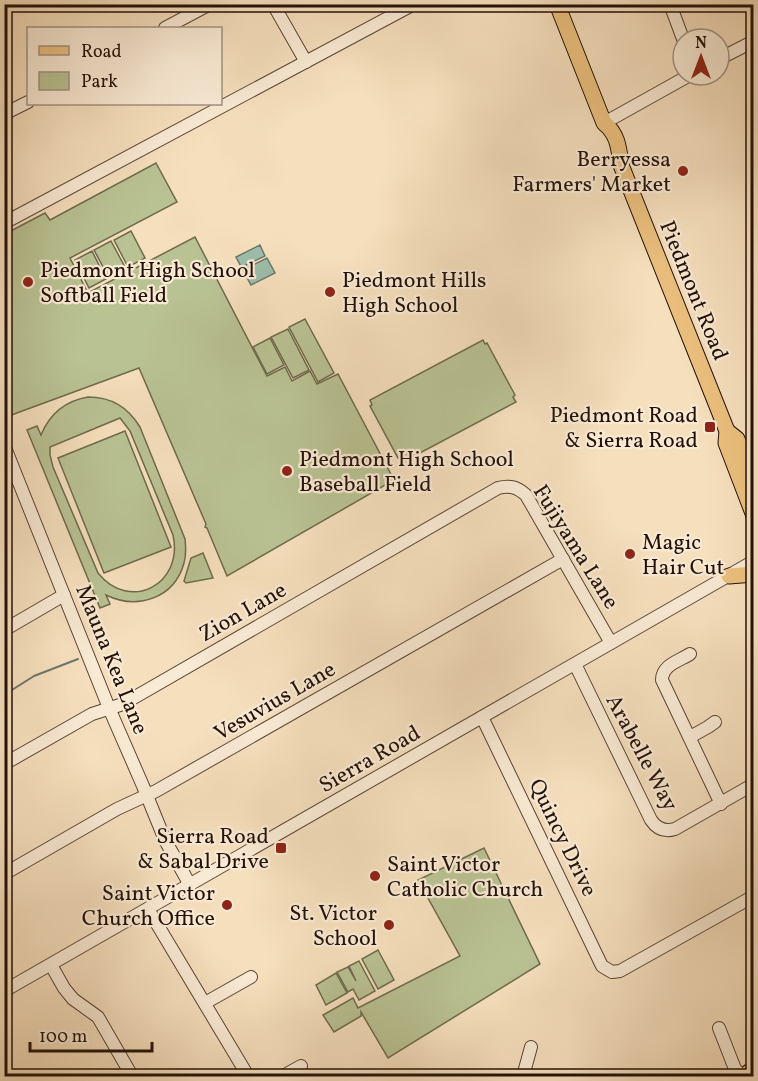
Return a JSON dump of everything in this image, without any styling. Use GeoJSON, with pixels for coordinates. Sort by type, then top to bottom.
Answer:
{"type":"FeatureCollection","features":[{"type":"Feature","properties":{"kind":"main road","name":"Piedmont Road"},"geometry":{"type":"LineString","coordinates":[[556,4],[604,123],[612,129],[621,165],[727,431],[726,443],[753,516]]}},
{"type":"Feature","properties":{"kind":"main road","name":"Piedmont Road"},"geometry":{"type":"LineString","coordinates":[[727,431],[736,439],[753,480]]}},
{"type":"Feature","properties":{"kind":"main road"},"geometry":{"type":"LineString","coordinates":[[729,576],[753,574]]}},
{"type":"Feature","properties":{"kind":"main road"},"geometry":{"type":"LineString","coordinates":[[743,1077],[753,1068]]}},
{"type":"Feature","properties":{"kind":"street"},"geometry":{"type":"LineString","coordinates":[[167,27],[210,4]]}},
{"type":"Feature","properties":{"kind":"street"},"geometry":{"type":"LineString","coordinates":[[273,4],[306,63]]}},
{"type":"Feature","properties":{"kind":"street"},"geometry":{"type":"LineString","coordinates":[[4,223],[414,4]]}},
{"type":"Feature","properties":{"kind":"street"},"geometry":{"type":"LineString","coordinates":[[670,4],[679,27]]}},
{"type":"Feature","properties":{"kind":"street"},"geometry":{"type":"LineString","coordinates":[[731,53],[753,41]]}},
{"type":"Feature","properties":{"kind":"street"},"geometry":{"type":"LineString","coordinates":[[604,123],[671,86]]}},
{"type":"Feature","properties":{"kind":"street"},"geometry":{"type":"LineString","coordinates":[[4,114],[27,102]]}},
{"type":"Feature","properties":{"kind":"street","name":"Mauna Kea Lane"},"geometry":{"type":"LineString","coordinates":[[4,445],[109,708],[165,840],[190,885]]}},
{"type":"Feature","properties":{"kind":"street","name":"Fujiyama Lane"},"geometry":{"type":"LineString","coordinates":[[498,488],[513,486],[526,495],[611,643]]}},
{"type":"Feature","properties":{"kind":"street","name":"Zion Lane"},"geometry":{"type":"LineString","coordinates":[[4,764],[92,714],[123,704],[498,488]]}},
{"type":"Feature","properties":{"kind":"street","name":"Vesuvius Lane"},"geometry":{"type":"LineString","coordinates":[[4,873],[117,809],[147,796],[563,559]]}},
{"type":"Feature","properties":{"kind":"street","name":"Sierra Road"},"geometry":{"type":"LineString","coordinates":[[4,991],[753,561]]}},
{"type":"Feature","properties":{"kind":"street"},"geometry":{"type":"LineString","coordinates":[[4,630],[64,595]]}},
{"type":"Feature","properties":{"kind":"street"},"geometry":{"type":"LineString","coordinates":[[690,654],[667,667],[662,673],[662,680],[721,804]]}},
{"type":"Feature","properties":{"kind":"street","name":"Arabelle Way"},"geometry":{"type":"LineString","coordinates":[[575,664],[653,824],[663,830],[675,829],[753,784]]}},
{"type":"Feature","properties":{"kind":"street","name":"Quincy Drive"},"geometry":{"type":"LineString","coordinates":[[482,717],[602,966],[612,972],[620,971],[753,896]]}},
{"type":"Feature","properties":{"kind":"street"},"geometry":{"type":"LineString","coordinates":[[690,737],[715,722]]}},
{"type":"Feature","properties":{"kind":"street"},"geometry":{"type":"LineString","coordinates":[[148,909],[248,1077]]}},
{"type":"Feature","properties":{"kind":"street"},"geometry":{"type":"LineString","coordinates":[[51,965],[73,999],[98,1017],[132,1077]]}},
{"type":"Feature","properties":{"kind":"street"},"geometry":{"type":"LineString","coordinates":[[205,1003],[251,977]]}},
{"type":"Feature","properties":{"kind":"street"},"geometry":{"type":"LineString","coordinates":[[719,1028],[735,1069],[743,1077]]}},
{"type":"Feature","properties":{"kind":"street"},"geometry":{"type":"LineString","coordinates":[[523,1077],[531,1047]]}},
{"type":"Feature","properties":{"kind":"street"},"geometry":{"type":"LineString","coordinates":[[283,1077],[301,1066]]}},
{"type":"Feature","properties":{"kind":"green space"},"geometry":{"type":"Polygon","coordinates":[[[156,163],[177,202],[70,258],[88,293],[195,237],[267,376],[285,367],[292,381],[310,371],[317,384],[338,374],[394,480],[227,576],[139,368],[6,417],[5,414],[5,234],[45,213],[50,220],[156,163]]]}},
{"type":"Feature","properties":{"kind":"green space"},"geometry":{"type":"Polygon","coordinates":[[[131,231],[145,258],[128,267],[114,240],[131,231]]]}},
{"type":"Feature","properties":{"kind":"green space"},"geometry":{"type":"Polygon","coordinates":[[[111,241],[126,269],[109,278],[94,250],[111,241]]]}},
{"type":"Feature","properties":{"kind":"green space"},"geometry":{"type":"Polygon","coordinates":[[[92,251],[106,279],[89,288],[75,260],[92,251]]]}},
{"type":"Feature","properties":{"kind":"green space"},"geometry":{"type":"Polygon","coordinates":[[[305,319],[334,373],[318,382],[289,327],[305,319]]]}},
{"type":"Feature","properties":{"kind":"green space"},"geometry":{"type":"Polygon","coordinates":[[[288,329],[309,370],[293,378],[271,337],[288,329]]]}},
{"type":"Feature","properties":{"kind":"green space"},"geometry":{"type":"Polygon","coordinates":[[[270,338],[284,365],[267,374],[253,347],[270,338]]]}},
{"type":"Feature","properties":{"kind":"green space"},"geometry":{"type":"Polygon","coordinates":[[[483,340],[485,344],[487,343],[515,395],[513,397],[516,402],[403,462],[401,457],[398,458],[370,406],[372,405],[370,400],[483,340]]]}},
{"type":"Feature","properties":{"kind":"green space"},"geometry":{"type":"Polygon","coordinates":[[[97,397],[112,401],[119,404],[135,420],[140,427],[185,539],[185,558],[179,575],[163,593],[153,598],[130,601],[106,595],[110,604],[100,608],[27,430],[37,426],[41,435],[49,420],[59,409],[80,399],[97,397]],[[120,418],[50,447],[50,455],[98,573],[111,585],[125,591],[139,591],[152,587],[163,579],[170,567],[174,552],[173,535],[130,431],[120,418]]]}},
{"type":"Feature","properties":{"kind":"green space"},"geometry":{"type":"Polygon","coordinates":[[[125,431],[171,547],[104,573],[58,458],[125,431]]]}},
{"type":"Feature","properties":{"kind":"green space"},"geometry":{"type":"Polygon","coordinates":[[[203,553],[213,578],[186,583],[184,581],[191,558],[203,553]]]}},
{"type":"Feature","properties":{"kind":"green space"},"geometry":{"type":"Polygon","coordinates":[[[484,848],[540,964],[388,1058],[361,1012],[361,1016],[334,1032],[323,1015],[353,998],[358,1008],[460,956],[418,880],[484,848]]]}},
{"type":"Feature","properties":{"kind":"green space"},"geometry":{"type":"Polygon","coordinates":[[[378,950],[394,980],[378,989],[362,959],[378,950]]]}},
{"type":"Feature","properties":{"kind":"green space"},"geometry":{"type":"Polygon","coordinates":[[[359,961],[375,991],[359,1000],[353,989],[348,992],[337,972],[348,967],[356,981],[349,966],[359,961]]]}},
{"type":"Feature","properties":{"kind":"green space"},"geometry":{"type":"Polygon","coordinates":[[[336,973],[347,993],[326,1005],[316,985],[336,973]]]}},
{"type":"Feature","properties":{"kind":"shaded area"},"geometry":{"type":"Polygon","coordinates":[[[260,245],[265,256],[246,265],[247,268],[267,258],[275,273],[251,285],[236,257],[260,245]]]}},
{"type":"Feature","properties":{"kind":"waterway"},"geometry":{"type":"LineString","coordinates":[[4,695],[34,676],[78,659]]}},
{"type":"Feature","properties":{"kind":"place","name":"Berryessa Farmers' Market"},"geometry":{"type":"Point","coordinates":[683,171]}},
{"type":"Feature","properties":{"kind":"place","name":"Piedmont High School Softball Field"},"geometry":{"type":"Point","coordinates":[28,282]}},
{"type":"Feature","properties":{"kind":"place","name":"Piedmont Hills High School"},"geometry":{"type":"Point","coordinates":[330,292]}},
{"type":"Feature","properties":{"kind":"place","name":"Piedmont Road & Sierra Road"},"geometry":{"type":"Point","coordinates":[710,427]}},
{"type":"Feature","properties":{"kind":"place","name":"Piedmont High School Baseball Field"},"geometry":{"type":"Point","coordinates":[287,471]}},
{"type":"Feature","properties":{"kind":"place","name":"Magic Hair Cut"},"geometry":{"type":"Point","coordinates":[630,554]}},
{"type":"Feature","properties":{"kind":"place","name":"Sierra Road & Sabal Drive"},"geometry":{"type":"Point","coordinates":[281,848]}},
{"type":"Feature","properties":{"kind":"place","name":"Saint Victor Catholic Church"},"geometry":{"type":"Point","coordinates":[375,876]}},
{"type":"Feature","properties":{"kind":"place","name":"Saint Victor Church Office"},"geometry":{"type":"Point","coordinates":[227,905]}},
{"type":"Feature","properties":{"kind":"place","name":"St. Victor School"},"geometry":{"type":"Point","coordinates":[389,925]}}]}
